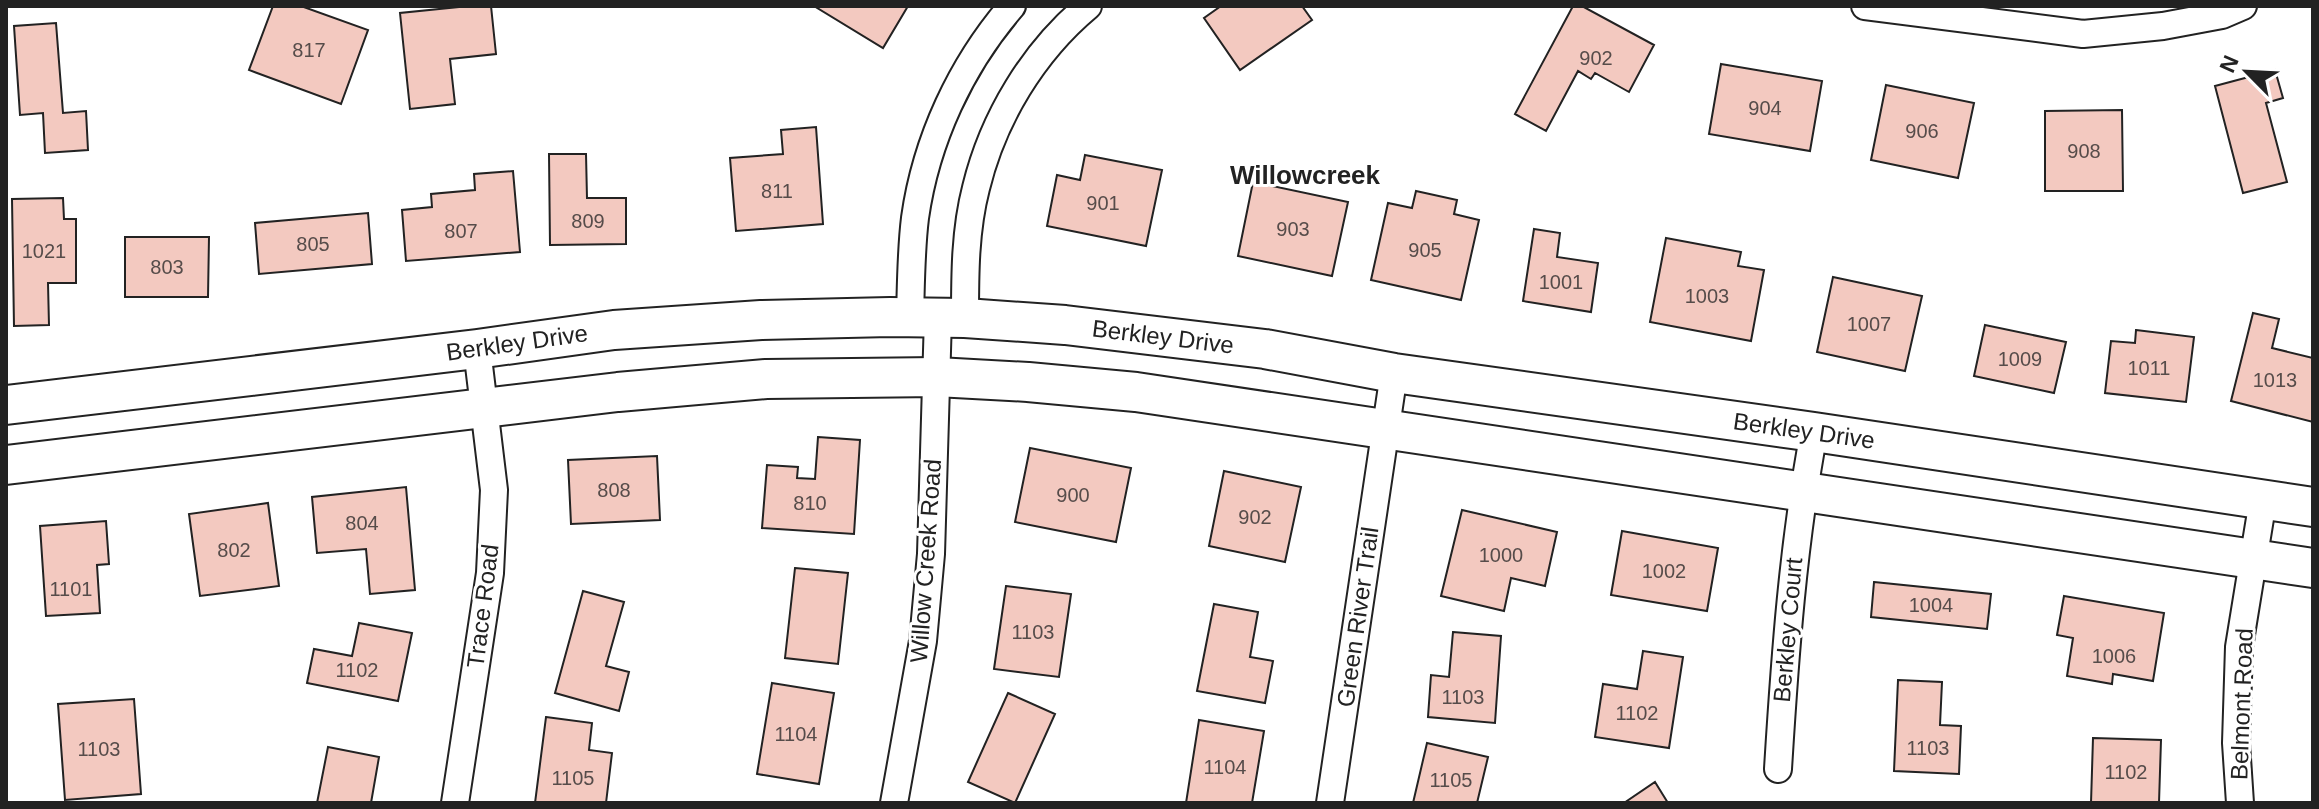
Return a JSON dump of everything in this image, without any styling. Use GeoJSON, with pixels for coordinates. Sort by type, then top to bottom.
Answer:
{"type":"FeatureCollection","features":[{"type":"Feature","properties":{"kind":"street","name":"Willow Creek Road"},"geometry":{"type":"LineString","coordinates":[[894,803],[923,641],[931,554],[938,317],[915,218],[931,147],[946,109],[994,27],[1012,6]]}},
{"type":"Feature","properties":{"kind":"street","name":"Willow Creek Road"},"geometry":{"type":"LineString","coordinates":[[938,317],[966,263],[975,190],[1002,117],[1038,57],[1088,6]]}},
{"type":"Feature","properties":{"kind":"street"},"geometry":{"type":"LineString","coordinates":[[1865,6],[2083,34],[2163,26],[2222,15],[2243,6]]}},
{"type":"Feature","properties":{"kind":"street","name":"Berkley Drive"},"geometry":{"type":"LineString","coordinates":[[6,405],[614,330],[761,320],[938,317],[1065,325],[1249,347],[1394,373],[2313,507]]}},
{"type":"Feature","properties":{"kind":"street","name":"Trace Road"},"geometry":{"type":"LineString","coordinates":[[455,803],[490,573],[494,490],[477,349]]}},
{"type":"Feature","properties":{"kind":"street","name":"Green River Trail"},"geometry":{"type":"LineString","coordinates":[[1330,803],[1394,373]]}},
{"type":"Feature","properties":{"kind":"street"},"geometry":{"type":"LineString","coordinates":[[6,465],[618,392],[766,379],[937,377],[1136,392],[2313,568]]}},
{"type":"Feature","properties":{"kind":"street","name":"Berkley Court"},"geometry":{"type":"LineString","coordinates":[[1778,769],[1787,617],[1802,492],[1814,432]]}},
{"type":"Feature","properties":{"kind":"street","name":"Belmont Road"},"geometry":{"type":"LineString","coordinates":[[2240,803],[2236,743],[2239,647],[2263,500]]}},
{"type":"Feature","properties":{"kind":"building"},"geometry":{"type":"Polygon","coordinates":[[[273,6],[301,6],[368,30],[341,104],[249,70],[273,6]]]}},
{"type":"Feature","properties":{"kind":"building"},"geometry":{"type":"Polygon","coordinates":[[[491,6],[496,54],[450,59],[455,104],[410,109],[400,13],[491,6]]]}},
{"type":"Feature","properties":{"kind":"building"},"geometry":{"type":"Polygon","coordinates":[[[814,6],[908,6],[883,48],[814,6]]]}},
{"type":"Feature","properties":{"kind":"building"},"geometry":{"type":"Polygon","coordinates":[[[1221,6],[1302,6],[1312,20],[1240,70],[1204,18],[1221,6]]]}},
{"type":"Feature","properties":{"kind":"building"},"geometry":{"type":"Polygon","coordinates":[[[1573,6],[1582,6],[1654,45],[1629,92],[1595,73],[1591,79],[1578,71],[1546,131],[1515,114],[1573,6]]]}},
{"type":"Feature","properties":{"kind":"building"},"geometry":{"type":"Polygon","coordinates":[[[56,23],[63,113],[86,111],[88,150],[45,153],[43,113],[20,115],[14,26],[56,23]]]}},
{"type":"Feature","properties":{"kind":"building"},"geometry":{"type":"Polygon","coordinates":[[[1721,64],[1822,81],[1810,151],[1709,134],[1721,64]]]}},
{"type":"Feature","properties":{"kind":"building"},"geometry":{"type":"Polygon","coordinates":[[[2275,70],[2283,98],[2266,103],[2287,182],[2243,193],[2215,86],[2275,70]]]}},
{"type":"Feature","properties":{"kind":"building"},"geometry":{"type":"Polygon","coordinates":[[[1886,85],[1974,103],[1958,178],[1871,160],[1886,85]]]}},
{"type":"Feature","properties":{"kind":"building"},"geometry":{"type":"Polygon","coordinates":[[[2122,110],[2123,191],[2045,191],[2045,111],[2122,110]]]}},
{"type":"Feature","properties":{"kind":"building"},"geometry":{"type":"Polygon","coordinates":[[[816,127],[823,224],[736,231],[730,158],[783,154],[781,130],[816,127]]]}},
{"type":"Feature","properties":{"kind":"building"},"geometry":{"type":"Polygon","coordinates":[[[549,154],[586,154],[587,198],[626,198],[626,244],[550,245],[549,154]]]}},
{"type":"Feature","properties":{"kind":"building"},"geometry":{"type":"Polygon","coordinates":[[[1085,155],[1162,170],[1146,246],[1047,226],[1057,175],[1080,180],[1085,155]]]}},
{"type":"Feature","properties":{"kind":"building"},"geometry":{"type":"Polygon","coordinates":[[[513,171],[520,252],[406,261],[402,210],[432,207],[431,194],[475,190],[474,174],[513,171]]]}},
{"type":"Feature","properties":{"kind":"building"},"geometry":{"type":"Polygon","coordinates":[[[1253,182],[1348,202],[1332,276],[1238,256],[1253,182]]]}},
{"type":"Feature","properties":{"kind":"building"},"geometry":{"type":"Polygon","coordinates":[[[1416,191],[1457,200],[1454,214],[1479,220],[1461,300],[1371,280],[1388,203],[1412,208],[1416,191]]]}},
{"type":"Feature","properties":{"kind":"building"},"geometry":{"type":"Polygon","coordinates":[[[63,198],[64,219],[76,219],[76,283],[48,283],[49,325],[14,326],[12,199],[63,198]]]}},
{"type":"Feature","properties":{"kind":"building"},"geometry":{"type":"Polygon","coordinates":[[[368,213],[372,264],[259,274],[255,223],[368,213]]]}},
{"type":"Feature","properties":{"kind":"building"},"geometry":{"type":"Polygon","coordinates":[[[1534,229],[1560,233],[1557,257],[1598,263],[1591,312],[1523,301],[1534,229]]]}},
{"type":"Feature","properties":{"kind":"building"},"geometry":{"type":"Polygon","coordinates":[[[125,237],[209,237],[208,297],[125,297],[125,237]]]}},
{"type":"Feature","properties":{"kind":"building"},"geometry":{"type":"Polygon","coordinates":[[[1666,238],[1741,252],[1738,266],[1764,270],[1751,341],[1650,322],[1666,238]]]}},
{"type":"Feature","properties":{"kind":"building"},"geometry":{"type":"Polygon","coordinates":[[[1833,277],[1922,296],[1905,371],[1817,352],[1833,277]]]}},
{"type":"Feature","properties":{"kind":"building"},"geometry":{"type":"Polygon","coordinates":[[[2253,313],[2279,319],[2272,348],[2313,358],[2313,422],[2231,401],[2253,313]]]}},
{"type":"Feature","properties":{"kind":"building"},"geometry":{"type":"Polygon","coordinates":[[[1985,325],[2066,342],[2054,393],[1974,376],[1985,325]]]}},
{"type":"Feature","properties":{"kind":"building"},"geometry":{"type":"Polygon","coordinates":[[[2136,330],[2194,337],[2186,402],[2105,393],[2111,341],[2135,343],[2136,330]]]}},
{"type":"Feature","properties":{"kind":"building"},"geometry":{"type":"Polygon","coordinates":[[[818,437],[860,440],[854,534],[762,528],[767,465],[798,467],[797,478],[815,479],[818,437]]]}},
{"type":"Feature","properties":{"kind":"building"},"geometry":{"type":"Polygon","coordinates":[[[1030,448],[1131,468],[1116,542],[1015,522],[1030,448]]]}},
{"type":"Feature","properties":{"kind":"building"},"geometry":{"type":"Polygon","coordinates":[[[657,456],[660,520],[571,524],[568,460],[657,456]]]}},
{"type":"Feature","properties":{"kind":"building"},"geometry":{"type":"Polygon","coordinates":[[[1224,471],[1301,487],[1285,562],[1209,546],[1224,471]]]}},
{"type":"Feature","properties":{"kind":"building"},"geometry":{"type":"Polygon","coordinates":[[[406,487],[415,590],[370,594],[366,549],[317,553],[312,497],[406,487]]]}},
{"type":"Feature","properties":{"kind":"building"},"geometry":{"type":"Polygon","coordinates":[[[268,503],[279,586],[200,596],[189,514],[268,503]]]}},
{"type":"Feature","properties":{"kind":"building"},"geometry":{"type":"Polygon","coordinates":[[[1462,510],[1557,532],[1545,586],[1511,578],[1504,611],[1441,596],[1462,510]]]}},
{"type":"Feature","properties":{"kind":"building"},"geometry":{"type":"Polygon","coordinates":[[[106,521],[109,564],[97,565],[100,613],[46,616],[40,526],[106,521]]]}},
{"type":"Feature","properties":{"kind":"building"},"geometry":{"type":"Polygon","coordinates":[[[1622,531],[1718,548],[1707,611],[1611,595],[1622,531]]]}},
{"type":"Feature","properties":{"kind":"building"},"geometry":{"type":"Polygon","coordinates":[[[795,568],[848,573],[838,664],[785,658],[795,568]]]}},
{"type":"Feature","properties":{"kind":"building"},"geometry":{"type":"Polygon","coordinates":[[[1874,582],[1991,594],[1987,629],[1871,617],[1874,582]]]}},
{"type":"Feature","properties":{"kind":"building"},"geometry":{"type":"Polygon","coordinates":[[[1006,586],[1071,594],[1059,677],[994,669],[1006,586]]]}},
{"type":"Feature","properties":{"kind":"building"},"geometry":{"type":"Polygon","coordinates":[[[583,591],[624,602],[606,666],[629,672],[619,711],[555,693],[583,591]]]}},
{"type":"Feature","properties":{"kind":"building"},"geometry":{"type":"Polygon","coordinates":[[[2064,596],[2164,613],[2153,681],[2113,674],[2112,684],[2067,676],[2073,638],[2057,635],[2064,596]]]}},
{"type":"Feature","properties":{"kind":"building"},"geometry":{"type":"Polygon","coordinates":[[[1214,604],[1258,612],[1250,657],[1273,661],[1265,703],[1197,691],[1214,604]]]}},
{"type":"Feature","properties":{"kind":"building"},"geometry":{"type":"Polygon","coordinates":[[[359,623],[412,633],[398,701],[307,683],[314,649],[352,656],[359,623]]]}},
{"type":"Feature","properties":{"kind":"building"},"geometry":{"type":"Polygon","coordinates":[[[1453,632],[1501,636],[1495,723],[1428,717],[1431,675],[1449,677],[1453,632]]]}},
{"type":"Feature","properties":{"kind":"building"},"geometry":{"type":"Polygon","coordinates":[[[1643,651],[1683,657],[1669,748],[1595,737],[1603,684],[1637,689],[1643,651]]]}},
{"type":"Feature","properties":{"kind":"building"},"geometry":{"type":"Polygon","coordinates":[[[1898,680],[1942,682],[1940,725],[1961,726],[1959,774],[1894,771],[1898,680]]]}},
{"type":"Feature","properties":{"kind":"building"},"geometry":{"type":"Polygon","coordinates":[[[772,683],[834,693],[819,784],[757,774],[772,683]]]}},
{"type":"Feature","properties":{"kind":"building"},"geometry":{"type":"Polygon","coordinates":[[[1008,693],[1055,714],[1015,803],[968,782],[1008,693]]]}},
{"type":"Feature","properties":{"kind":"building"},"geometry":{"type":"Polygon","coordinates":[[[134,699],[141,794],[65,800],[58,704],[134,699]]]}},
{"type":"Feature","properties":{"kind":"building"},"geometry":{"type":"Polygon","coordinates":[[[546,717],[592,723],[589,750],[612,753],[606,803],[535,803],[546,717]]]}},
{"type":"Feature","properties":{"kind":"building"},"geometry":{"type":"Polygon","coordinates":[[[1199,720],[1264,731],[1252,803],[1186,803],[1199,720]]]}},
{"type":"Feature","properties":{"kind":"building"},"geometry":{"type":"Polygon","coordinates":[[[2093,738],[2161,740],[2159,803],[2091,803],[2093,738]]]}},
{"type":"Feature","properties":{"kind":"building"},"geometry":{"type":"Polygon","coordinates":[[[1427,743],[1488,757],[1477,803],[1413,803],[1427,743]]]}},
{"type":"Feature","properties":{"kind":"building"},"geometry":{"type":"Polygon","coordinates":[[[328,747],[379,757],[371,803],[317,803],[328,747]]]}},
{"type":"Feature","properties":{"kind":"building"},"geometry":{"type":"Polygon","coordinates":[[[1655,782],[1668,803],[1624,803],[1655,782]]]}},
{"type":"Feature","properties":{"kind":"district","name":"Willowcreek"},"geometry":{"type":"Point","coordinates":[1305,175]}}]}
